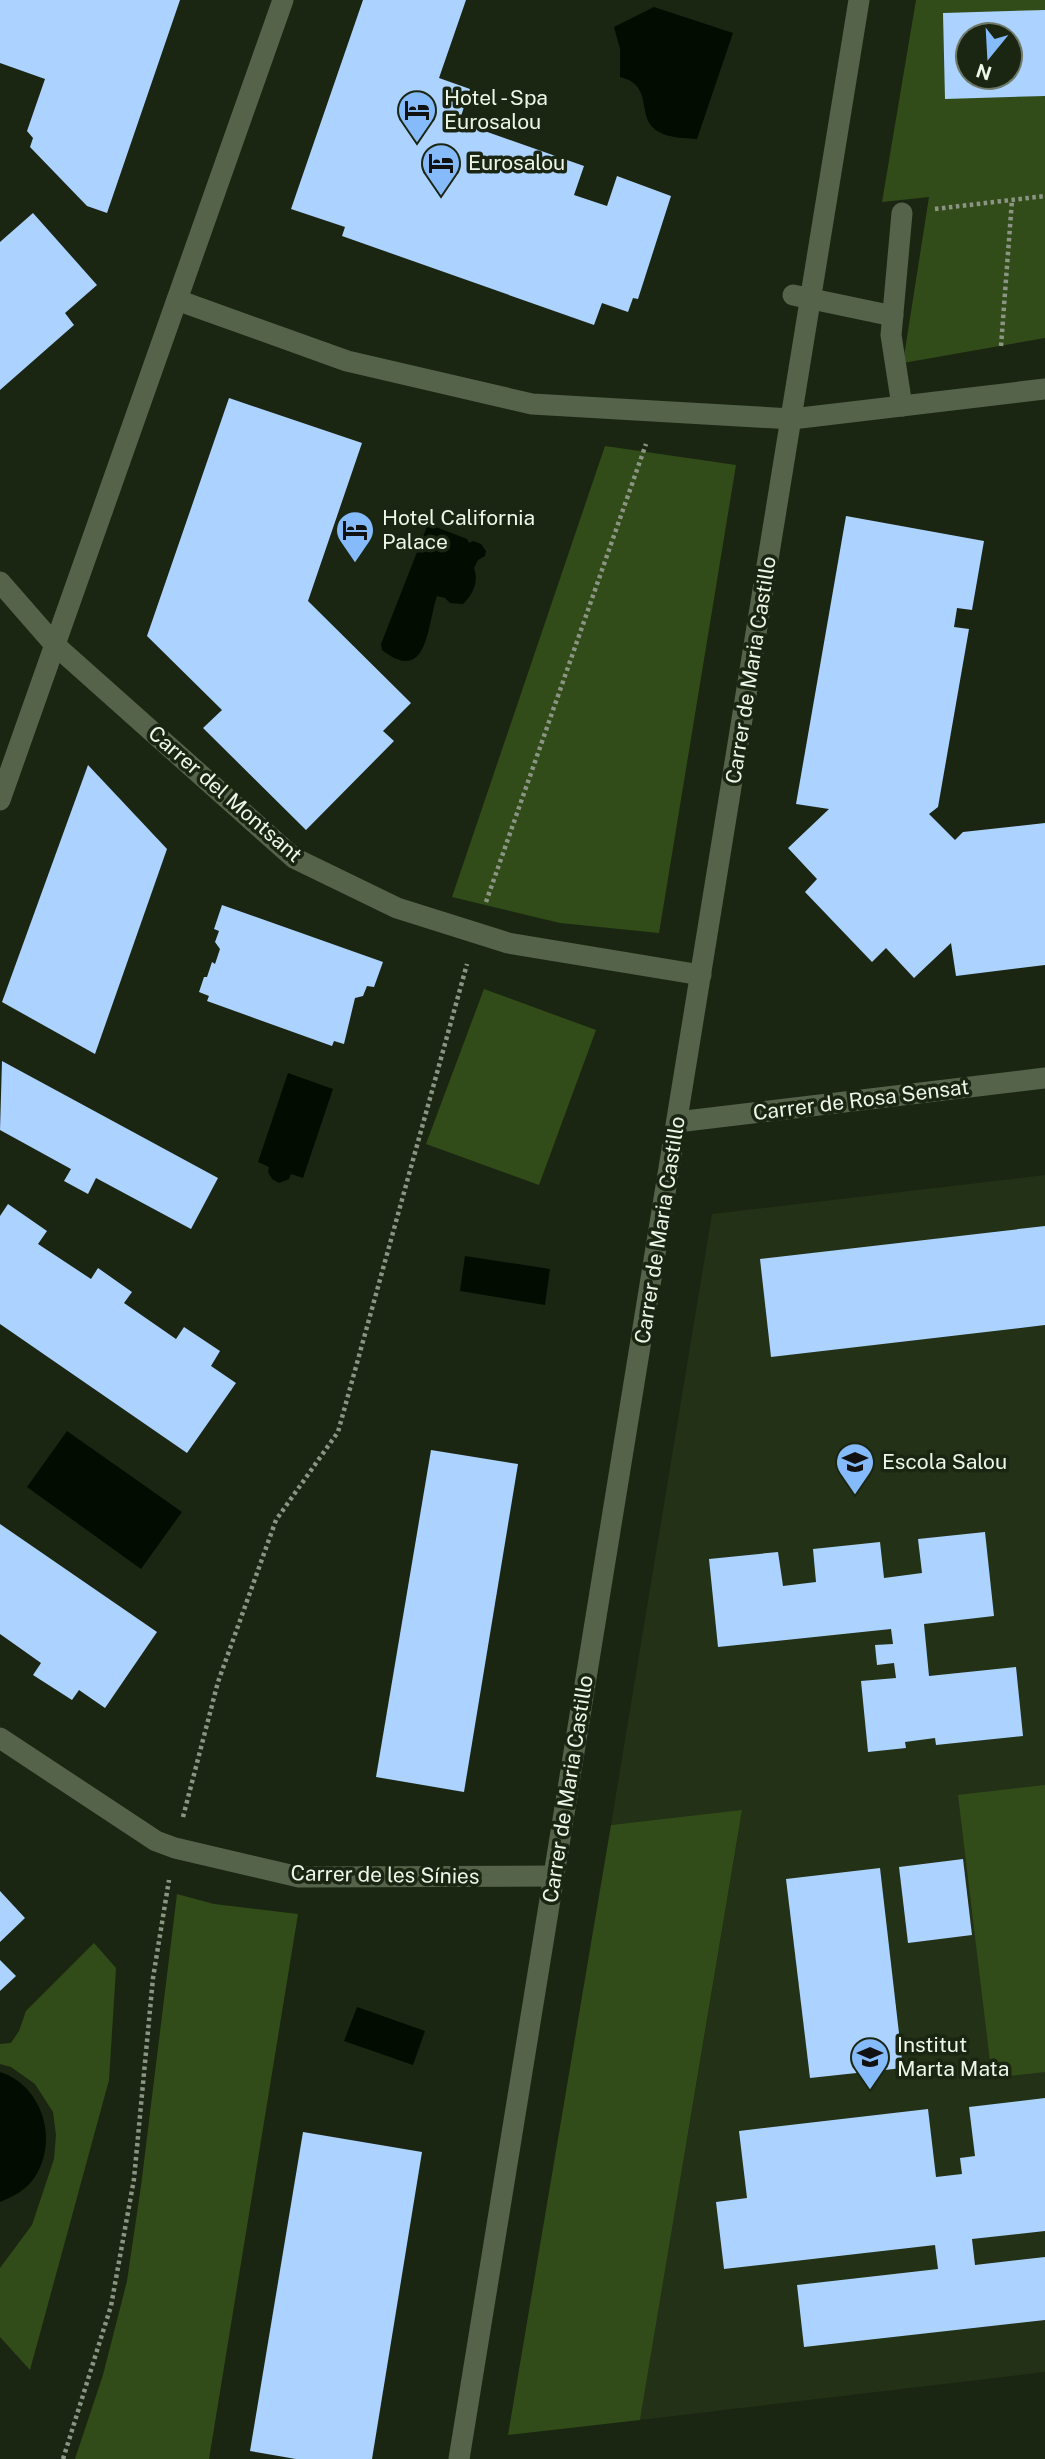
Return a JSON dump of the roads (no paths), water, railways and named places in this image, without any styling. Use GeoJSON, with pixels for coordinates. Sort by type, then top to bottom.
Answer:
{"type":"FeatureCollection","features":[{"type":"Feature","properties":{"kind":"street"},"geometry":{"type":"LineString","coordinates":[[0,800],[283,0]]}},
{"type":"Feature","properties":{"kind":"street","name":"Carrer de Maria Castillo"},"geometry":{"type":"LineString","coordinates":[[459,2459],[792,419],[803,296],[859,0]]}},
{"type":"Feature","properties":{"kind":"street"},"geometry":{"type":"LineString","coordinates":[[902,213],[891,335],[902,406]]}},
{"type":"Feature","properties":{"kind":"street"},"geometry":{"type":"LineString","coordinates":[[803,296],[893,316]]}},
{"type":"Feature","properties":{"kind":"street"},"geometry":{"type":"LineString","coordinates":[[177,300],[347,361],[532,404],[792,419],[1045,389]]}},
{"type":"Feature","properties":{"kind":"street","name":"Carrer del Montsant"},"geometry":{"type":"LineString","coordinates":[[0,582],[55,645],[294,858],[397,908],[508,943],[701,975]]}},
{"type":"Feature","properties":{"kind":"street","name":"Carrer de Rosa Sensat"},"geometry":{"type":"LineString","coordinates":[[677,1122],[1045,1077]]}},
{"type":"Feature","properties":{"kind":"street","name":"Carrer de les Sínies"},"geometry":{"type":"LineString","coordinates":[[0,1738],[156,1841],[175,1848],[299,1877],[554,1876]]}},
{"type":"Feature","properties":{"kind":"place","name":"Hotel - Spa Eurosalou"},"geometry":{"type":"Point","coordinates":[417,144]}},
{"type":"Feature","properties":{"kind":"place","name":"Eurosalou"},"geometry":{"type":"Point","coordinates":[441,197]}},
{"type":"Feature","properties":{"kind":"place","name":"Hotel California Palace"},"geometry":{"type":"Point","coordinates":[355,564]}},
{"type":"Feature","properties":{"kind":"place","name":"Escola Salou"},"geometry":{"type":"Point","coordinates":[855,1496]}},
{"type":"Feature","properties":{"kind":"place","name":"Institut Marta Mata"},"geometry":{"type":"Point","coordinates":[870,2091]}}]}
